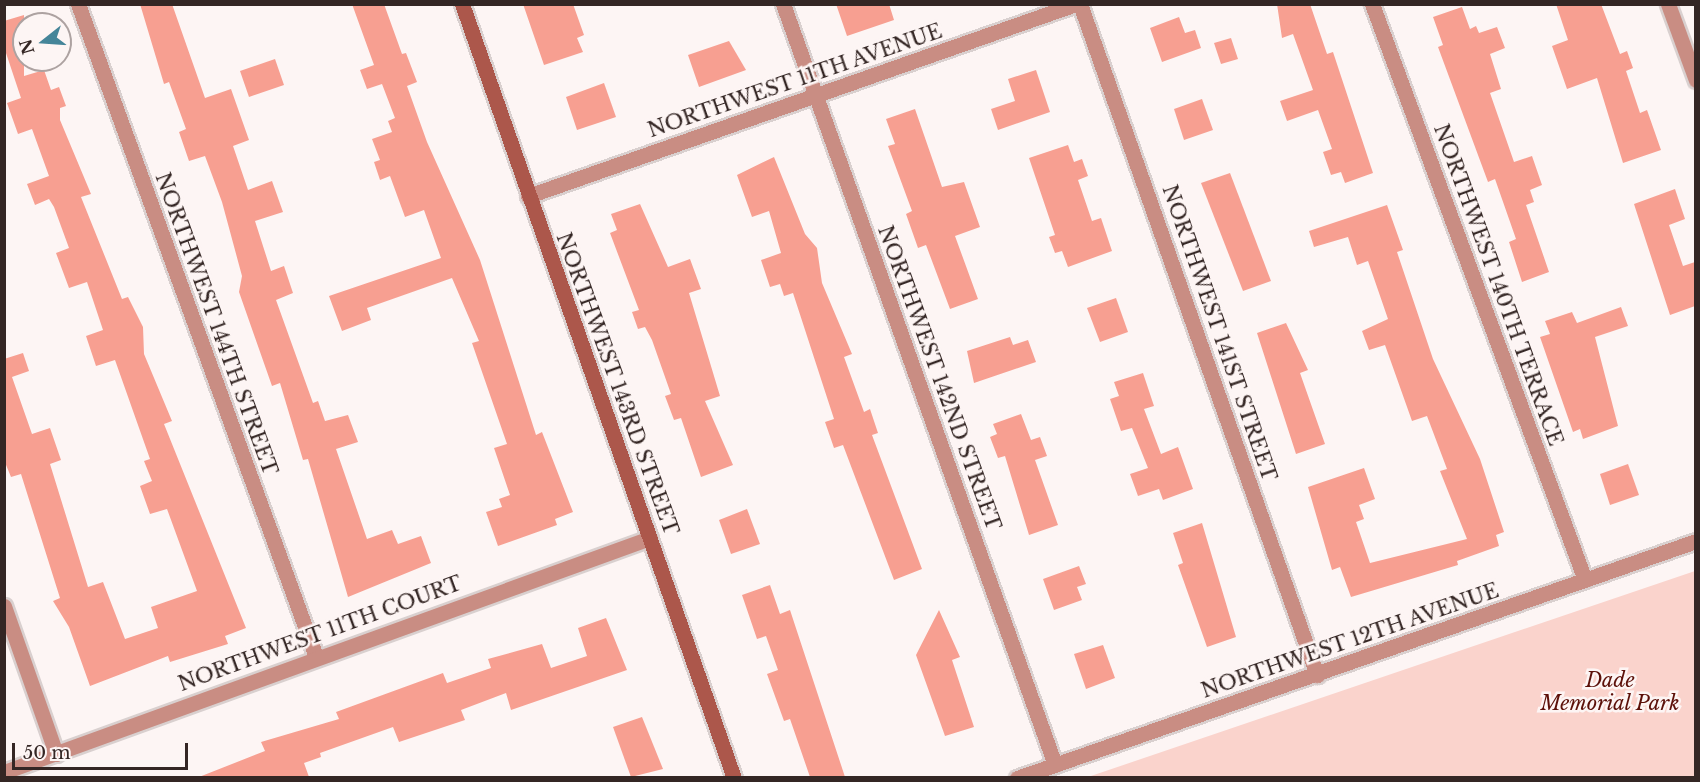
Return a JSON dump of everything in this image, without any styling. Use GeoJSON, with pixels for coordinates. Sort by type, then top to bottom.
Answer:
{"type":"FeatureCollection","features":[{"type":"Feature","properties":{"kind":"street","name":"NORTHWEST 144TH STREET"},"geometry":{"type":"LineString","coordinates":[[78,4],[316,657]]}},
{"type":"Feature","properties":{"kind":"street","name":"NORTHWEST 143RD STREET"},"geometry":{"type":"LineString","coordinates":[[462,4],[734,777]]}},
{"type":"Feature","properties":{"kind":"street","name":"NORTHWEST 142ND STREET"},"geometry":{"type":"LineString","coordinates":[[783,4],[1055,765]]}},
{"type":"Feature","properties":{"kind":"street","name":"NORTHWEST 11TH AVENUE"},"geometry":{"type":"LineString","coordinates":[[528,196],[1078,4]]}},
{"type":"Feature","properties":{"kind":"street","name":"NORTHWEST 141ST STREET"},"geometry":{"type":"LineString","coordinates":[[1078,4],[1317,675]]}},
{"type":"Feature","properties":{"kind":"street","name":"NORTHWEST 140TH TERRACE"},"geometry":{"type":"LineString","coordinates":[[1372,4],[1585,580]]}},
{"type":"Feature","properties":{"kind":"street"},"geometry":{"type":"LineString","coordinates":[[1668,4],[1695,80]]}},
{"type":"Feature","properties":{"kind":"street","name":"NORTHWEST 11TH COURT"},"geometry":{"type":"LineString","coordinates":[[4,772],[316,657],[650,538]]}},
{"type":"Feature","properties":{"kind":"street","name":"NORTHWEST 12TH AVENUE"},"geometry":{"type":"LineString","coordinates":[[1017,777],[1317,675],[1695,541]]}},
{"type":"Feature","properties":{"kind":"street"},"geometry":{"type":"LineString","coordinates":[[4,606],[56,754]]}},
{"type":"Feature","properties":{"kind":"green space","name":"Dade Memorial Park"},"geometry":{"type":"Polygon","coordinates":[[[1695,571],[1695,777],[1088,777],[1695,571]]]}},
{"type":"Feature","properties":{"kind":"building"},"geometry":{"type":"Polygon","coordinates":[[[140,4],[172,4],[205,98],[231,89],[249,140],[233,146],[248,190],[272,181],[283,212],[255,221],[271,271],[284,266],[293,293],[276,300],[313,403],[318,401],[325,421],[348,415],[358,442],[336,449],[367,539],[392,530],[398,544],[421,536],[431,563],[348,597],[308,459],[303,460],[280,383],[272,386],[239,292],[242,276],[222,202],[205,156],[189,161],[179,132],[186,129],[169,82],[164,84],[140,4]]]}},
{"type":"Feature","properties":{"kind":"building"},"geometry":{"type":"Polygon","coordinates":[[[352,4],[384,4],[402,54],[406,53],[417,82],[407,86],[427,142],[480,260],[536,435],[542,432],[573,512],[555,519],[557,525],[498,546],[486,512],[502,507],[499,499],[510,495],[494,448],[507,444],[472,343],[479,341],[452,278],[367,308],[371,320],[342,331],[329,296],[441,258],[424,210],[405,217],[390,176],[380,180],[374,162],[380,160],[372,139],[392,132],[388,121],[395,118],[382,84],[367,89],[360,70],[374,65],[352,4]]]}},
{"type":"Feature","properties":{"kind":"building"},"geometry":{"type":"Polygon","coordinates":[[[523,4],[573,4],[584,35],[577,38],[583,52],[544,65],[523,4]]]}},
{"type":"Feature","properties":{"kind":"building"},"geometry":{"type":"Polygon","coordinates":[[[836,4],[889,4],[894,20],[847,36],[836,4]]]}},
{"type":"Feature","properties":{"kind":"building"},"geometry":{"type":"Polygon","coordinates":[[[1277,4],[1310,4],[1327,54],[1333,52],[1373,173],[1345,183],[1341,172],[1331,175],[1323,152],[1332,149],[1318,110],[1287,121],[1280,101],[1313,90],[1293,34],[1282,38],[1277,4]]]}},
{"type":"Feature","properties":{"kind":"building"},"geometry":{"type":"Polygon","coordinates":[[[1556,4],[1601,4],[1620,54],[1627,51],[1633,68],[1626,71],[1640,113],[1647,110],[1661,150],[1623,163],[1597,78],[1567,89],[1552,46],[1568,40],[1556,4]]]}},
{"type":"Feature","properties":{"kind":"building"},"geometry":{"type":"Polygon","coordinates":[[[1462,7],[1470,29],[1476,26],[1479,33],[1497,27],[1505,48],[1490,54],[1501,89],[1490,93],[1514,162],[1532,156],[1542,185],[1530,190],[1534,202],[1526,205],[1549,272],[1522,282],[1509,242],[1516,239],[1495,179],[1488,182],[1438,47],[1443,45],[1433,17],[1462,7]]]}},
{"type":"Feature","properties":{"kind":"building"},"geometry":{"type":"Polygon","coordinates":[[[1179,17],[1185,33],[1195,30],[1201,48],[1162,62],[1150,28],[1179,17]]]}},
{"type":"Feature","properties":{"kind":"building"},"geometry":{"type":"Polygon","coordinates":[[[12,19],[12,71],[4,47],[4,21],[12,19]]]}},
{"type":"Feature","properties":{"kind":"building"},"geometry":{"type":"Polygon","coordinates":[[[1231,38],[1238,59],[1221,64],[1214,43],[1231,38]]]}},
{"type":"Feature","properties":{"kind":"building"},"geometry":{"type":"Polygon","coordinates":[[[729,41],[746,70],[699,87],[688,55],[729,41]]]}},
{"type":"Feature","properties":{"kind":"building"},"geometry":{"type":"Polygon","coordinates":[[[275,59],[284,85],[249,97],[240,71],[275,59]]]}},
{"type":"Feature","properties":{"kind":"building"},"geometry":{"type":"Polygon","coordinates":[[[1036,70],[1050,112],[998,130],[991,109],[1015,101],[1008,79],[1036,70]]]}},
{"type":"Feature","properties":{"kind":"building"},"geometry":{"type":"Polygon","coordinates":[[[12,72],[24,72],[24,76],[45,72],[51,90],[59,87],[66,106],[60,108],[60,120],[91,194],[81,197],[122,299],[128,297],[143,327],[144,354],[172,421],[164,424],[246,628],[225,636],[228,644],[170,662],[168,656],[90,686],[69,627],[53,601],[60,598],[21,474],[11,477],[4,460],[4,359],[23,353],[29,371],[12,377],[32,434],[50,428],[61,460],[50,464],[88,587],[103,582],[125,639],[158,628],[151,607],[197,591],[167,509],[150,514],[140,486],[152,481],[144,461],[150,459],[115,360],[96,366],[86,336],[103,330],[87,282],[69,288],[56,253],[69,248],[54,207],[49,199],[35,205],[27,184],[49,176],[32,129],[18,134],[7,103],[21,98],[12,72]]]}},
{"type":"Feature","properties":{"kind":"building"},"geometry":{"type":"Polygon","coordinates":[[[604,83],[616,117],[577,130],[566,97],[604,83]]]}},
{"type":"Feature","properties":{"kind":"building"},"geometry":{"type":"Polygon","coordinates":[[[1202,99],[1213,130],[1184,140],[1174,109],[1202,99]]]}},
{"type":"Feature","properties":{"kind":"building"},"geometry":{"type":"Polygon","coordinates":[[[915,109],[942,187],[964,182],[980,227],[955,236],[978,299],[950,309],[926,245],[918,248],[906,214],[912,211],[888,146],[895,144],[886,119],[915,109]]]}},
{"type":"Feature","properties":{"kind":"building"},"geometry":{"type":"Polygon","coordinates":[[[1068,145],[1074,162],[1082,159],[1088,176],[1078,180],[1092,221],[1101,218],[1112,251],[1068,267],[1062,251],[1055,253],[1049,237],[1055,235],[1029,158],[1068,145]]]}},
{"type":"Feature","properties":{"kind":"building"},"geometry":{"type":"Polygon","coordinates":[[[774,157],[805,234],[817,248],[822,283],[852,354],[844,357],[864,412],[870,409],[878,433],[872,435],[922,569],[894,580],[843,445],[834,448],[825,422],[834,419],[793,293],[784,296],[780,284],[770,287],[761,260],[781,253],[769,211],[752,217],[737,175],[774,157]]]}},
{"type":"Feature","properties":{"kind":"building"},"geometry":{"type":"Polygon","coordinates":[[[1230,173],[1271,281],[1243,291],[1201,183],[1230,173]]]}},
{"type":"Feature","properties":{"kind":"building"},"geometry":{"type":"Polygon","coordinates":[[[1675,189],[1685,219],[1669,225],[1683,266],[1695,262],[1695,306],[1670,315],[1634,204],[1675,189]]]}},
{"type":"Feature","properties":{"kind":"building"},"geometry":{"type":"Polygon","coordinates":[[[640,204],[668,267],[690,259],[701,289],[689,293],[720,396],[705,401],[733,465],[701,477],[681,418],[674,420],[665,396],[671,394],[652,340],[645,327],[638,329],[632,312],[639,310],[610,233],[617,230],[611,214],[640,204]]]}},
{"type":"Feature","properties":{"kind":"building"},"geometry":{"type":"Polygon","coordinates":[[[1387,205],[1403,250],[1397,252],[1433,359],[1480,459],[1504,532],[1496,535],[1499,546],[1457,561],[1458,565],[1351,597],[1340,567],[1332,570],[1308,487],[1364,468],[1375,499],[1359,505],[1364,519],[1356,522],[1370,563],[1467,539],[1440,471],[1447,469],[1427,416],[1412,421],[1385,345],[1369,350],[1362,331],[1388,319],[1368,261],[1357,265],[1348,237],[1314,247],[1309,231],[1387,205]]]}},
{"type":"Feature","properties":{"kind":"building"},"geometry":{"type":"Polygon","coordinates":[[[1116,298],[1128,332],[1100,342],[1087,308],[1116,298]]]}},
{"type":"Feature","properties":{"kind":"building"},"geometry":{"type":"Polygon","coordinates":[[[1621,307],[1628,326],[1595,337],[1618,426],[1583,439],[1580,429],[1573,432],[1540,337],[1550,334],[1545,321],[1572,312],[1577,323],[1621,307]]]}},
{"type":"Feature","properties":{"kind":"building"},"geometry":{"type":"Polygon","coordinates":[[[1286,323],[1308,370],[1300,373],[1325,444],[1296,454],[1257,333],[1286,323]]]}},
{"type":"Feature","properties":{"kind":"building"},"geometry":{"type":"Polygon","coordinates":[[[1010,337],[1013,345],[1028,340],[1036,362],[974,383],[967,351],[1010,337]]]}},
{"type":"Feature","properties":{"kind":"building"},"geometry":{"type":"Polygon","coordinates":[[[1143,373],[1154,406],[1144,409],[1161,454],[1178,447],[1193,489],[1163,500],[1159,489],[1138,496],[1130,474],[1148,468],[1132,428],[1121,431],[1110,399],[1119,396],[1114,382],[1143,373]]]}},
{"type":"Feature","properties":{"kind":"building"},"geometry":{"type":"Polygon","coordinates":[[[1021,414],[1031,440],[1040,437],[1047,456],[1035,460],[1058,525],[1029,535],[1005,456],[998,458],[990,437],[997,434],[993,424],[1021,414]]]}},
{"type":"Feature","properties":{"kind":"building"},"geometry":{"type":"Polygon","coordinates":[[[1628,464],[1639,495],[1610,505],[1600,474],[1628,464]]]}},
{"type":"Feature","properties":{"kind":"building"},"geometry":{"type":"Polygon","coordinates":[[[747,509],[760,544],[731,554],[719,520],[747,509]]]}},
{"type":"Feature","properties":{"kind":"building"},"geometry":{"type":"Polygon","coordinates":[[[1202,523],[1236,637],[1207,647],[1178,565],[1183,563],[1173,533],[1202,523]]]}},
{"type":"Feature","properties":{"kind":"building"},"geometry":{"type":"Polygon","coordinates":[[[1079,566],[1086,584],[1077,587],[1082,600],[1054,610],[1043,579],[1079,566]]]}},
{"type":"Feature","properties":{"kind":"building"},"geometry":{"type":"Polygon","coordinates":[[[770,585],[780,614],[790,610],[845,777],[810,777],[790,719],[784,721],[767,674],[778,670],[766,636],[757,639],[742,595],[770,585]]]}},
{"type":"Feature","properties":{"kind":"building"},"geometry":{"type":"Polygon","coordinates":[[[939,610],[960,657],[952,660],[974,727],[945,736],[916,655],[939,610]]]}},
{"type":"Feature","properties":{"kind":"building"},"geometry":{"type":"Polygon","coordinates":[[[606,618],[627,670],[511,710],[506,693],[461,710],[465,720],[399,742],[393,727],[320,753],[321,757],[304,763],[309,777],[199,777],[265,751],[261,742],[339,719],[336,712],[443,673],[447,683],[491,668],[488,659],[542,644],[551,668],[587,656],[578,628],[606,618]]]}},
{"type":"Feature","properties":{"kind":"building"},"geometry":{"type":"Polygon","coordinates":[[[1103,645],[1115,678],[1086,689],[1074,654],[1103,645]]]}},
{"type":"Feature","properties":{"kind":"building"},"geometry":{"type":"Polygon","coordinates":[[[642,717],[663,769],[631,777],[613,727],[642,717]]]}}]}
